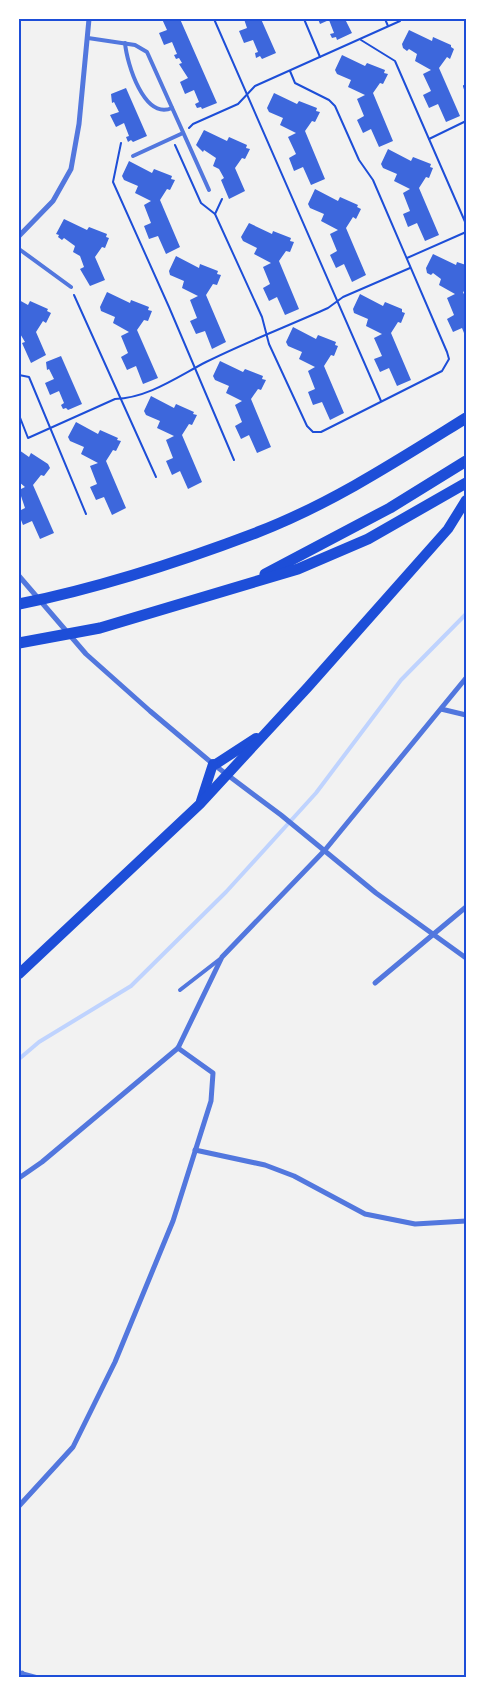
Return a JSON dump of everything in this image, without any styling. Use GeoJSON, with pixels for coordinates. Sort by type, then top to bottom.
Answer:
{"type":"FeatureCollection","features":[{"type":"Feature","properties":{"kind":"highway"},"geometry":{"type":"LineString","coordinates":[[19,604],[68,594],[258,532],[341,493],[466,418]]}},
{"type":"Feature","properties":{"kind":"highway"},"geometry":{"type":"LineString","coordinates":[[236,589],[390,508],[466,461]]}},
{"type":"Feature","properties":{"kind":"highway"},"geometry":{"type":"LineString","coordinates":[[19,643],[100,628],[298,569],[368,538],[466,483]]}},
{"type":"Feature","properties":{"kind":"main road"},"geometry":{"type":"LineString","coordinates":[[19,974],[200,804],[228,775],[448,529],[466,500]]}},
{"type":"Feature","properties":{"kind":"main road"},"geometry":{"type":"LineString","coordinates":[[200,804],[215,764],[269,729]]}},
{"type":"Feature","properties":{"kind":"street"},"geometry":{"type":"LineString","coordinates":[[19,236],[53,201],[71,169],[79,124],[89,19]]}},
{"type":"Feature","properties":{"kind":"street"},"geometry":{"type":"LineString","coordinates":[[19,576],[86,654],[228,775],[325,850],[376,893],[466,958]]}},
{"type":"Feature","properties":{"kind":"street"},"geometry":{"type":"LineString","coordinates":[[19,1178],[42,1162],[178,1048],[222,957],[325,850],[466,678]]}},
{"type":"Feature","properties":{"kind":"street"},"geometry":{"type":"LineString","coordinates":[[441,709],[466,715]]}},
{"type":"Feature","properties":{"kind":"street"},"geometry":{"type":"LineString","coordinates":[[375,983],[435,935],[466,907]]}},
{"type":"Feature","properties":{"kind":"street"},"geometry":{"type":"LineString","coordinates":[[19,1506],[73,1447],[115,1362],[173,1221],[211,1101],[213,1073],[178,1048]]}},
{"type":"Feature","properties":{"kind":"street"},"geometry":{"type":"LineString","coordinates":[[195,1150],[265,1165],[294,1176],[365,1214],[415,1224],[466,1221]]}},
{"type":"Feature","properties":{"kind":"lane"},"geometry":{"type":"LineString","coordinates":[[88,38],[135,45],[147,52],[209,190]]}},
{"type":"Feature","properties":{"kind":"lane"},"geometry":{"type":"LineString","coordinates":[[125,43],[126,58],[147,103],[155,109],[165,111],[172,108]]}},
{"type":"Feature","properties":{"kind":"lane"},"geometry":{"type":"LineString","coordinates":[[133,156],[183,133]]}},
{"type":"Feature","properties":{"kind":"lane"},"geometry":{"type":"LineString","coordinates":[[19,249],[71,287]]}},
{"type":"Feature","properties":{"kind":"lane"},"geometry":{"type":"LineString","coordinates":[[180,990],[222,957]]}},
{"type":"Feature","properties":{"kind":"lane"},"geometry":{"type":"LineString","coordinates":[[20,1673],[36,1677]]}},
{"type":"Feature","properties":{"kind":"path"},"geometry":{"type":"LineString","coordinates":[[214,19],[381,401]]}},
{"type":"Feature","properties":{"kind":"path"},"geometry":{"type":"LineString","coordinates":[[304,19],[320,57]]}},
{"type":"Feature","properties":{"kind":"path"},"geometry":{"type":"LineString","coordinates":[[385,19],[388,26]]}},
{"type":"Feature","properties":{"kind":"path"},"geometry":{"type":"LineString","coordinates":[[183,133],[193,124],[238,104],[255,86],[400,21]]}},
{"type":"Feature","properties":{"kind":"path"},"geometry":{"type":"LineString","coordinates":[[360,39],[394,61],[466,224]]}},
{"type":"Feature","properties":{"kind":"path"},"geometry":{"type":"LineString","coordinates":[[172,138],[201,202],[215,214],[262,317],[269,344],[307,426],[313,432],[321,432],[442,371],[449,359],[373,180],[358,160],[335,106],[330,100],[295,83],[290,71]]}},
{"type":"Feature","properties":{"kind":"path"},"geometry":{"type":"LineString","coordinates":[[464,86],[466,93]]}},
{"type":"Feature","properties":{"kind":"path"},"geometry":{"type":"LineString","coordinates":[[429,139],[466,121]]}},
{"type":"Feature","properties":{"kind":"path"},"geometry":{"type":"LineString","coordinates":[[121,143],[113,182],[196,368],[234,460]]}},
{"type":"Feature","properties":{"kind":"path"},"geometry":{"type":"LineString","coordinates":[[215,214],[222,199]]}},
{"type":"Feature","properties":{"kind":"path"},"geometry":{"type":"LineString","coordinates":[[407,258],[466,232]]}},
{"type":"Feature","properties":{"kind":"path"},"geometry":{"type":"LineString","coordinates":[[19,415],[28,438],[115,399],[130,399],[184,376],[196,368],[328,308],[338,301],[410,268]]}},
{"type":"Feature","properties":{"kind":"path"},"geometry":{"type":"LineString","coordinates":[[71,287],[156,477]]}},
{"type":"Feature","properties":{"kind":"path"},"geometry":{"type":"LineString","coordinates":[[19,376],[29,377],[86,514]]}},
{"type":"Feature","properties":{"kind":"building"},"geometry":{"type":"Polygon","coordinates":[[[162,19],[180,19],[217,103],[202,109],[201,107],[197,108],[195,104],[199,102],[194,90],[185,94],[180,82],[188,78],[179,64],[182,63],[179,58],[176,59],[174,55],[177,54],[172,42],[164,45],[159,33],[167,30],[162,19]]]}},
{"type":"Feature","properties":{"kind":"building"},"geometry":{"type":"Polygon","coordinates":[[[244,19],[261,19],[276,53],[262,59],[260,56],[256,58],[255,53],[258,52],[253,40],[244,43],[239,31],[247,28],[244,19]]]}},
{"type":"Feature","properties":{"kind":"building"},"geometry":{"type":"Polygon","coordinates":[[[318,19],[345,19],[352,33],[337,40],[336,37],[332,38],[330,34],[334,33],[329,20],[320,24],[318,19]]]}},
{"type":"Feature","properties":{"kind":"building"},"geometry":{"type":"Polygon","coordinates":[[[409,30],[432,41],[433,37],[451,45],[454,49],[450,59],[447,57],[439,68],[460,116],[446,122],[438,104],[429,108],[423,95],[431,91],[423,74],[431,70],[415,61],[417,54],[403,48],[402,44],[409,30]]]}},
{"type":"Feature","properties":{"kind":"building"},"geometry":{"type":"Polygon","coordinates":[[[342,55],[365,66],[367,63],[385,70],[384,73],[388,74],[383,84],[380,83],[373,93],[393,141],[379,147],[371,129],[363,133],[357,120],[364,116],[357,99],[365,95],[348,87],[351,80],[337,74],[335,70],[342,55]]]}},
{"type":"Feature","properties":{"kind":"building"},"geometry":{"type":"Polygon","coordinates":[[[126,88],[147,136],[133,142],[131,140],[128,142],[126,137],[129,136],[124,123],[116,127],[110,115],[119,112],[114,102],[112,103],[111,94],[126,88]]]}},
{"type":"Feature","properties":{"kind":"building"},"geometry":{"type":"Polygon","coordinates":[[[274,93],[297,104],[299,101],[317,108],[316,111],[320,112],[315,122],[312,121],[305,131],[325,179],[311,185],[303,167],[294,171],[289,158],[296,154],[288,137],[296,133],[280,125],[283,118],[269,112],[267,108],[274,93]]]}},
{"type":"Feature","properties":{"kind":"building"},"geometry":{"type":"Polygon","coordinates":[[[204,130],[227,141],[229,137],[247,145],[246,148],[250,149],[245,159],[242,158],[235,168],[245,191],[229,199],[221,180],[224,178],[219,169],[213,166],[216,158],[204,150],[203,152],[196,145],[204,130]]]}},
{"type":"Feature","properties":{"kind":"building"},"geometry":{"type":"Polygon","coordinates":[[[388,149],[411,161],[413,157],[431,164],[430,167],[433,168],[429,178],[426,177],[419,188],[439,235],[425,241],[417,223],[408,227],[403,214],[410,211],[403,193],[410,189],[394,181],[397,174],[383,168],[381,164],[388,149]]]}},
{"type":"Feature","properties":{"kind":"building"},"geometry":{"type":"Polygon","coordinates":[[[129,161],[152,173],[154,169],[172,176],[171,179],[175,180],[170,190],[167,189],[160,200],[180,247],[166,254],[158,236],[149,239],[144,226],[151,223],[144,205],[151,201],[135,193],[138,186],[124,180],[122,176],[129,161]]]}},
{"type":"Feature","properties":{"kind":"building"},"geometry":{"type":"Polygon","coordinates":[[[315,189],[338,201],[340,197],[358,205],[357,207],[361,209],[356,219],[353,217],[346,228],[366,275],[352,282],[344,264],[336,268],[330,255],[337,251],[330,234],[338,230],[321,221],[324,214],[310,208],[308,204],[315,189]]]}},
{"type":"Feature","properties":{"kind":"building"},"geometry":{"type":"Polygon","coordinates":[[[64,219],[87,230],[89,227],[107,234],[106,237],[109,238],[105,248],[102,247],[95,257],[105,280],[90,286],[80,269],[84,267],[80,256],[73,252],[75,246],[64,238],[62,240],[56,234],[64,219]]]}},
{"type":"Feature","properties":{"kind":"building"},"geometry":{"type":"Polygon","coordinates":[[[249,223],[272,234],[273,231],[291,238],[290,241],[294,242],[290,252],[286,251],[279,261],[299,309],[285,315],[277,297],[269,301],[263,288],[270,284],[263,267],[271,263],[254,254],[257,248],[243,241],[241,237],[249,223]]]}},
{"type":"Feature","properties":{"kind":"building"},"geometry":{"type":"Polygon","coordinates":[[[433,254],[456,265],[457,262],[466,265],[466,290],[463,292],[466,299],[466,338],[462,328],[453,332],[447,319],[454,315],[447,298],[455,294],[439,285],[441,279],[433,273],[431,275],[427,273],[426,268],[433,254]]]}},
{"type":"Feature","properties":{"kind":"building"},"geometry":{"type":"Polygon","coordinates":[[[176,256],[199,268],[200,264],[218,271],[217,274],[221,275],[217,285],[213,284],[206,295],[226,342],[212,349],[205,331],[196,334],[190,321],[197,318],[190,300],[198,296],[182,288],[184,281],[170,275],[169,271],[176,256]]]}},
{"type":"Feature","properties":{"kind":"building"},"geometry":{"type":"Polygon","coordinates":[[[107,292],[130,303],[131,300],[149,307],[148,310],[152,311],[148,321],[144,320],[137,330],[158,378],[143,384],[136,366],[127,370],[121,357],[128,353],[121,336],[129,332],[113,323],[115,317],[101,311],[100,307],[107,292]]]}},
{"type":"Feature","properties":{"kind":"building"},"geometry":{"type":"Polygon","coordinates":[[[360,294],[383,306],[385,302],[402,309],[402,312],[405,313],[401,323],[398,322],[391,333],[411,380],[397,386],[389,368],[380,372],[374,359],[382,356],[374,338],[382,334],[366,326],[368,319],[354,313],[353,309],[360,294]]]}},
{"type":"Feature","properties":{"kind":"building"},"geometry":{"type":"Polygon","coordinates":[[[19,300],[28,305],[30,301],[48,309],[47,311],[51,313],[46,323],[43,321],[36,332],[46,355],[31,363],[22,343],[25,342],[19,332],[19,300]]]}},
{"type":"Feature","properties":{"kind":"building"},"geometry":{"type":"Polygon","coordinates":[[[293,327],[316,339],[318,335],[336,342],[335,345],[338,346],[334,356],[331,355],[324,366],[344,413],[330,420],[322,402],[313,405],[308,392],[315,389],[308,371],[315,367],[299,359],[302,352],[288,346],[286,342],[293,327]]]}},
{"type":"Feature","properties":{"kind":"building"},"geometry":{"type":"Polygon","coordinates":[[[61,356],[82,404],[68,410],[66,408],[63,409],[61,405],[64,403],[59,391],[50,395],[45,383],[54,379],[49,369],[47,370],[46,362],[61,356]]]}},
{"type":"Feature","properties":{"kind":"building"},"geometry":{"type":"Polygon","coordinates":[[[220,361],[243,372],[245,369],[263,376],[262,379],[266,380],[261,390],[258,389],[251,399],[271,447],[257,453],[249,435],[241,439],[235,426],[242,422],[235,405],[242,401],[226,393],[229,386],[215,380],[213,376],[220,361]]]}},
{"type":"Feature","properties":{"kind":"building"},"geometry":{"type":"Polygon","coordinates":[[[151,396],[174,408],[176,404],[197,415],[192,425],[189,424],[182,435],[202,482],[188,489],[180,471],[172,475],[166,461],[173,458],[166,440],[174,436],[157,428],[160,421],[146,415],[144,411],[151,396]]]}},
{"type":"Feature","properties":{"kind":"building"},"geometry":{"type":"Polygon","coordinates":[[[76,422],[98,434],[100,430],[121,441],[116,451],[113,450],[106,461],[126,508],[112,515],[104,497],[96,500],[90,487],[97,484],[90,466],[98,463],[81,454],[84,447],[70,441],[68,437],[76,422]]]}},
{"type":"Feature","properties":{"kind":"building"},"geometry":{"type":"Polygon","coordinates":[[[19,450],[29,457],[31,453],[48,464],[50,468],[33,485],[54,533],[40,539],[32,521],[23,525],[19,515],[19,511],[25,508],[19,490],[25,487],[19,482],[19,450]]]}},
{"type":"Feature","properties":{"kind":"waterway"},"geometry":{"type":"LineString","coordinates":[[19,1059],[39,1042],[131,986],[226,892],[316,793],[401,680],[466,614]]}}]}
